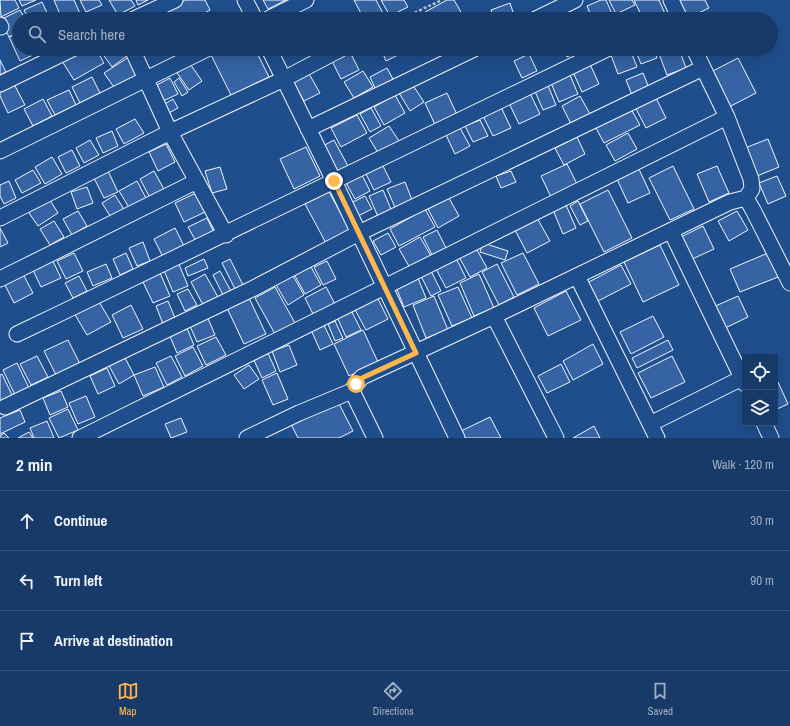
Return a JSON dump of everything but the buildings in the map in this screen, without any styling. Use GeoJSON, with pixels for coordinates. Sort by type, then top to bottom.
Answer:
{"type":"FeatureCollection","features":[{"type":"Feature","properties":{"kind":"street"},"geometry":{"type":"LineString","coordinates":[[149,12],[175,0]]}},
{"type":"Feature","properties":{"kind":"street"},"geometry":{"type":"LineString","coordinates":[[245,0],[251,12]]}},
{"type":"Feature","properties":{"kind":"street"},"geometry":{"type":"LineString","coordinates":[[282,12],[306,0]]}},
{"type":"Feature","properties":{"kind":"street"},"geometry":{"type":"LineString","coordinates":[[550,12],[575,0]]}},
{"type":"Feature","properties":{"kind":"street"},"geometry":{"type":"LineString","coordinates":[[671,0],[674,12]]}},
{"type":"Feature","properties":{"kind":"street"},"geometry":{"type":"LineString","coordinates":[[0,84],[58,56]]}},
{"type":"Feature","properties":{"kind":"street"},"geometry":{"type":"LineString","coordinates":[[135,56],[170,132],[226,235]]}},
{"type":"Feature","properties":{"kind":"street"},"geometry":{"type":"LineString","coordinates":[[0,151],[193,56]]}},
{"type":"Feature","properties":{"kind":"street"},"geometry":{"type":"LineString","coordinates":[[273,56],[457,438]]}},
{"type":"Feature","properties":{"kind":"street"},"geometry":{"type":"LineString","coordinates":[[0,218],[170,132],[327,56]]}},
{"type":"Feature","properties":{"kind":"street"},"geometry":{"type":"LineString","coordinates":[[308,129],[459,56]]}},
{"type":"Feature","properties":{"kind":"street"},"geometry":{"type":"LineString","coordinates":[[17,334],[226,235],[593,56]]}},
{"type":"Feature","properties":{"kind":"street"},"geometry":{"type":"LineString","coordinates":[[247,438],[299,413],[352,391],[362,378],[730,202],[746,198],[752,190],[751,179],[727,117],[698,56]]}},
{"type":"Feature","properties":{"kind":"street"},"geometry":{"type":"LineString","coordinates":[[5,407],[252,289],[359,233],[704,68]]}},
{"type":"Feature","properties":{"kind":"street"},"geometry":{"type":"LineString","coordinates":[[80,438],[727,117]]}},
{"type":"Feature","properties":{"kind":"street"},"geometry":{"type":"LineString","coordinates":[[0,279],[197,181]]}},
{"type":"Feature","properties":{"kind":"street"},"geometry":{"type":"LineString","coordinates":[[746,198],[790,283]]}},
{"type":"Feature","properties":{"kind":"street"},"geometry":{"type":"LineString","coordinates":[[671,231],[742,377]]}},
{"type":"Feature","properties":{"kind":"street"},"geometry":{"type":"LineString","coordinates":[[577,276],[657,438]]}},
{"type":"Feature","properties":{"kind":"street"},"geometry":{"type":"LineString","coordinates":[[494,316],[556,438]]}},
{"type":"Feature","properties":{"kind":"street"},"geometry":{"type":"LineString","coordinates":[[650,424],[742,382]]}},
{"type":"Feature","properties":{"kind":"street"},"geometry":{"type":"LineString","coordinates":[[352,391],[375,438]]}},
{"type":"Feature","properties":{"kind":"street"},"geometry":{"type":"LineString","coordinates":[[765,426],[771,438]]}},
{"type":"Feature","properties":{"kind":"path"},"geometry":{"type":"LineString","coordinates":[[416,12],[442,0]]}},
{"type":"Feature","properties":{"kind":"route"},"geometry":{"type":"LineString","coordinates":[[334,181],[416,353],[362,378],[356,384]]}}]}
